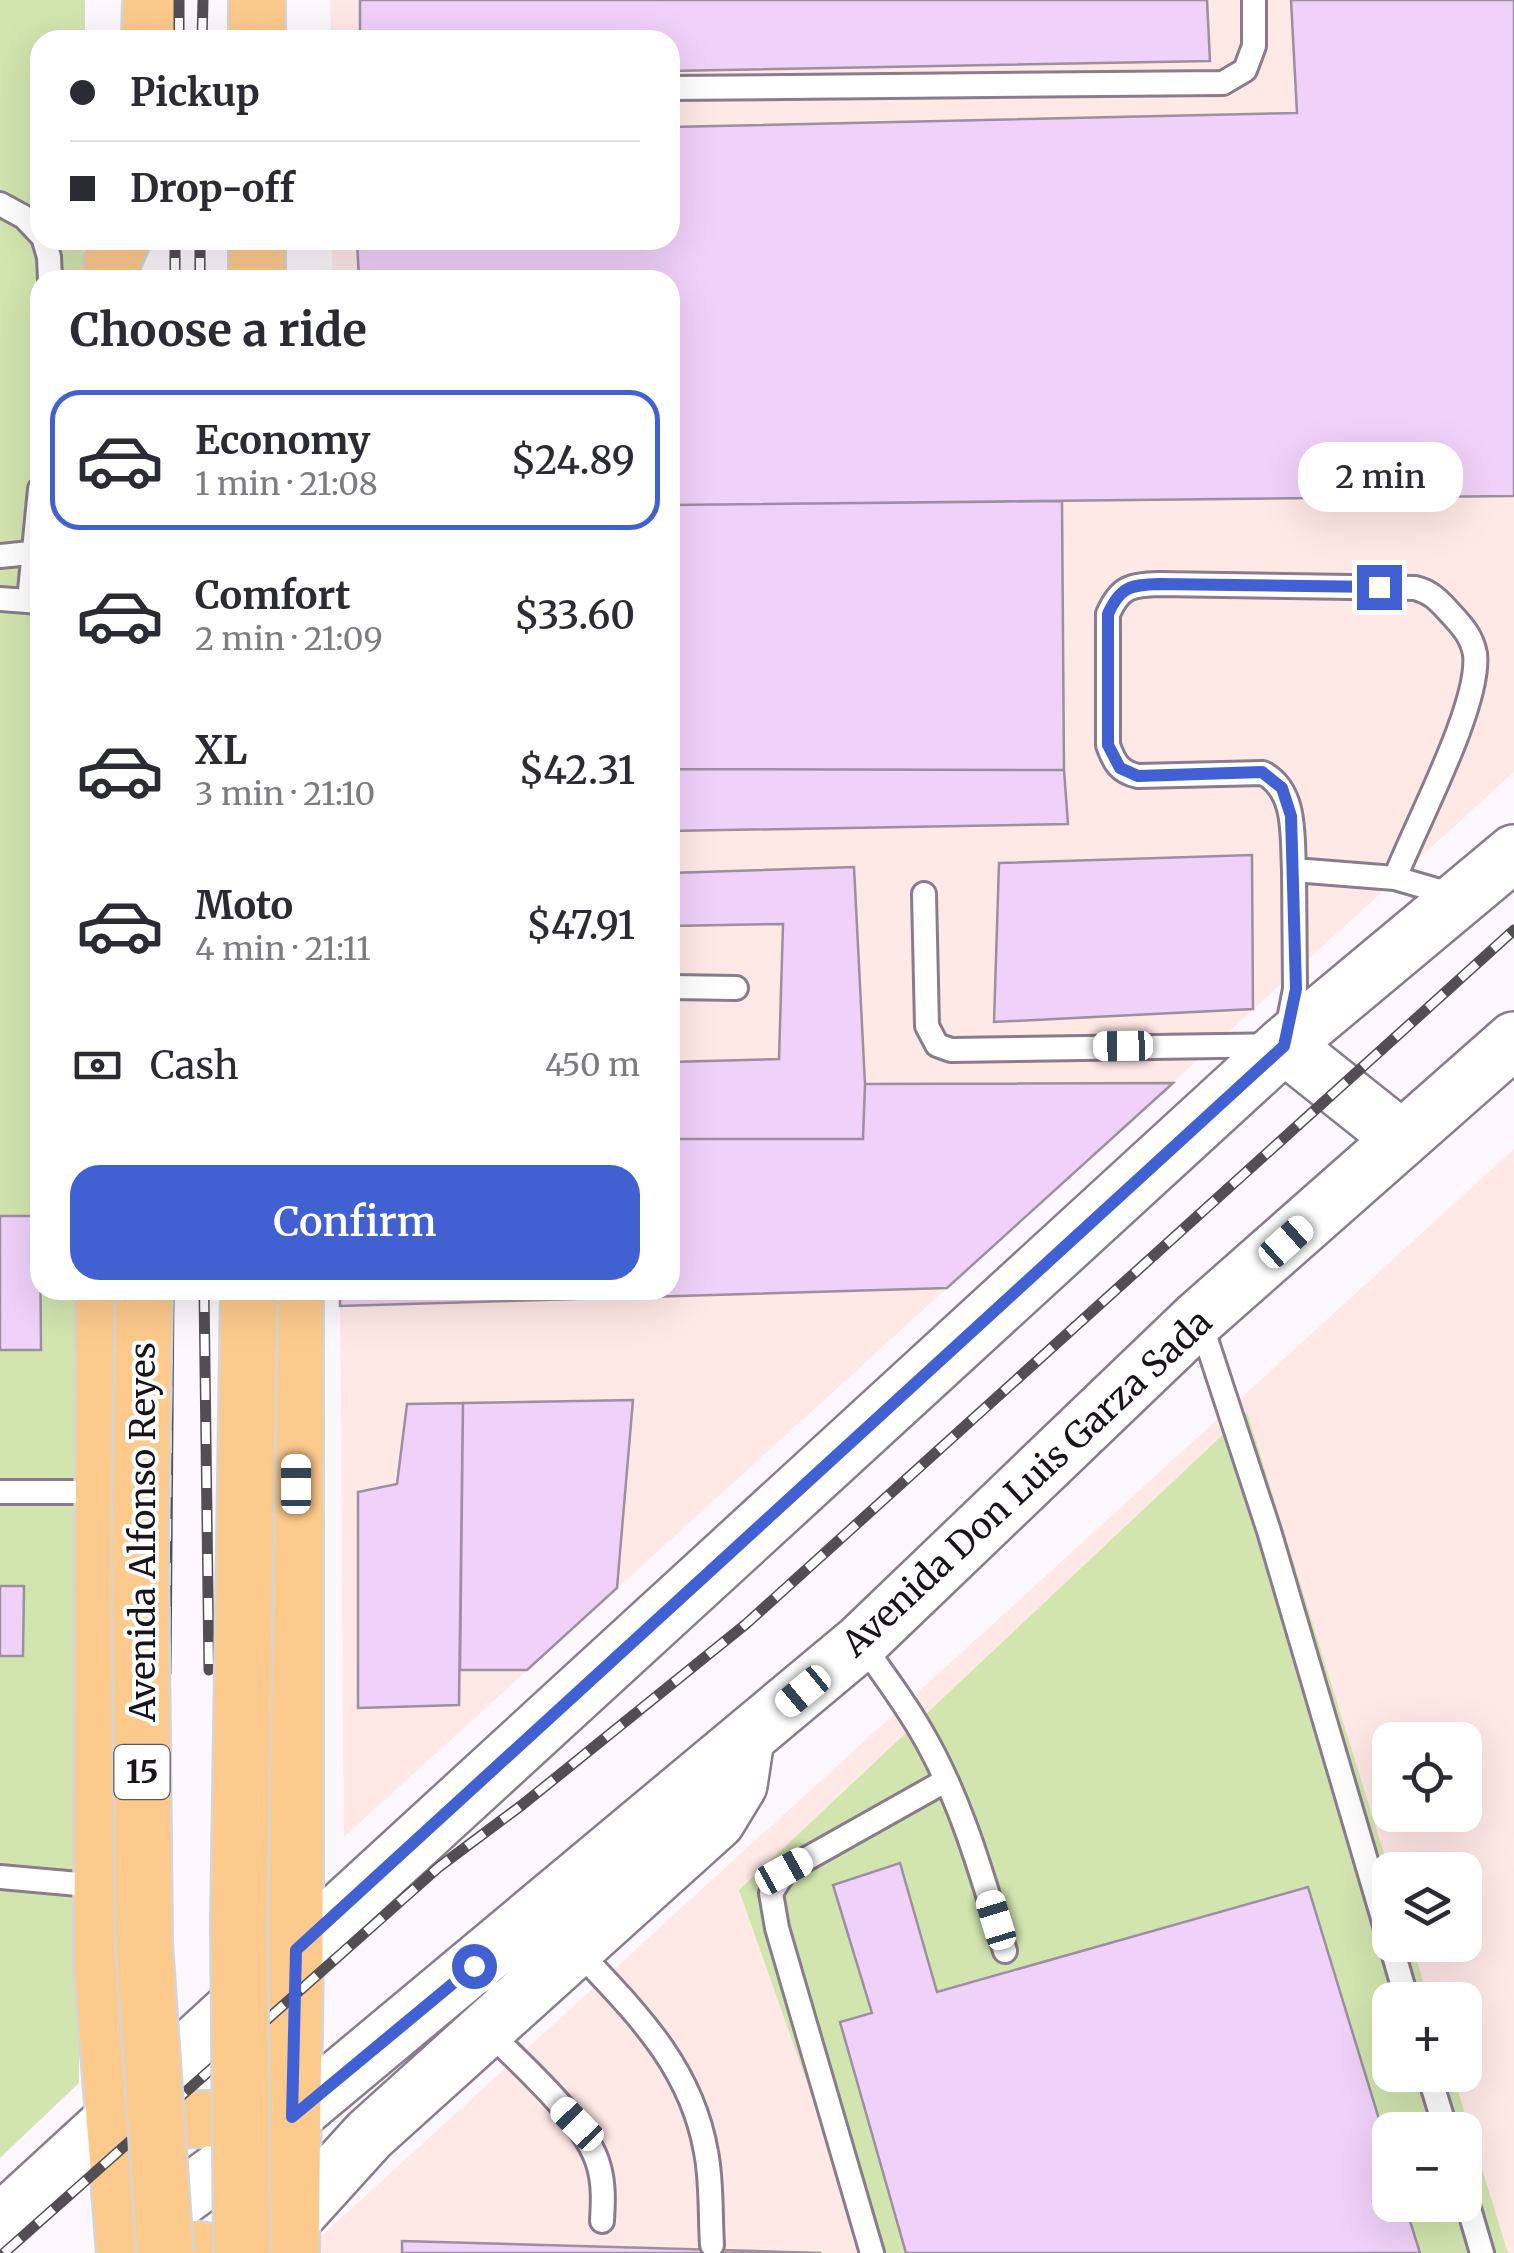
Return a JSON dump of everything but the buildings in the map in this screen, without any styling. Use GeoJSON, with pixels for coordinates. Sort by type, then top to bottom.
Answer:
{"type":"FeatureCollection","features":[{"type":"Feature","properties":{"kind":"highway"},"geometry":{"type":"LineString","coordinates":[[150,0],[150,30]]}},
{"type":"Feature","properties":{"kind":"highway"},"geometry":{"type":"LineString","coordinates":[[257,0],[257,30]]}},
{"type":"Feature","properties":{"kind":"highway"},"geometry":{"type":"LineString","coordinates":[[104,1300],[100,1886],[114,2121],[131,2250],[154,2241],[214,2253]]}},
{"type":"Feature","properties":{"kind":"highway","name":"Avenida Alfonso Reyes"},"geometry":{"type":"LineString","coordinates":[[131,2250],[144,1943],[140,1549],[144,1300]]}},
{"type":"Feature","properties":{"kind":"highway"},"geometry":{"type":"LineString","coordinates":[[242,2253],[240,1922],[248,1300]]}},
{"type":"Feature","properties":{"kind":"highway"},"geometry":{"type":"LineString","coordinates":[[291,2237],[296,1950],[296,1300]]}},
{"type":"Feature","properties":{"kind":"highway"},"geometry":{"type":"LineString","coordinates":[[114,2121],[292,2117]]}},
{"type":"Feature","properties":{"kind":"street"},"geometry":{"type":"LineString","coordinates":[[0,2223],[1284,1046],[1514,853]]}},
{"type":"Feature","properties":{"kind":"street","name":"Avenida Don Luis Garza Sada"},"geometry":{"type":"LineString","coordinates":[[131,2250],[861,1642],[1200,1318],[1514,1040]]}},
{"type":"Feature","properties":{"kind":"street"},"geometry":{"type":"LineString","coordinates":[[1284,1046],[1402,1139]]}},
{"type":"Feature","properties":{"kind":"street"},"geometry":{"type":"LineString","coordinates":[[291,2237],[369,2135],[717,1822],[739,1785],[746,1739]]}},
{"type":"Feature","properties":{"kind":"lane"},"geometry":{"type":"LineString","coordinates":[[680,88],[1224,83],[1245,70],[1254,46],[1254,0]]}},
{"type":"Feature","properties":{"kind":"lane"},"geometry":{"type":"LineString","coordinates":[[0,204],[30,224]]}},
{"type":"Feature","properties":{"kind":"lane"},"geometry":{"type":"LineString","coordinates":[[0,556],[30,553]]}},
{"type":"Feature","properties":{"kind":"lane"},"geometry":{"type":"LineString","coordinates":[[924,894],[926,1026],[932,1040],[942,1048],[1284,1046],[1296,989],[1294,870],[1287,798],[1274,779],[1262,772],[1128,774],[1113,760],[1108,745],[1108,614],[1115,598],[1124,590],[1159,584],[1415,588],[1427,591],[1469,634],[1476,666],[1458,730],[1395,878]]}},
{"type":"Feature","properties":{"kind":"lane"},"geometry":{"type":"LineString","coordinates":[[0,599],[30,601]]}},
{"type":"Feature","properties":{"kind":"lane"},"geometry":{"type":"LineString","coordinates":[[1294,870],[1395,878],[1463,898]]}},
{"type":"Feature","properties":{"kind":"lane"},"geometry":{"type":"LineString","coordinates":[[680,987],[736,988]]}},
{"type":"Feature","properties":{"kind":"lane"},"geometry":{"type":"LineString","coordinates":[[1200,1318],[1269,1531],[1372,1883]]}},
{"type":"Feature","properties":{"kind":"lane"},"geometry":{"type":"LineString","coordinates":[[0,1492],[103,1492]]}},
{"type":"Feature","properties":{"kind":"lane"},"geometry":{"type":"LineString","coordinates":[[861,1642],[919,1728],[945,1780],[977,1858],[1005,1951]]}},
{"type":"Feature","properties":{"kind":"lane"},"geometry":{"type":"LineString","coordinates":[[872,2253],[777,1928],[771,1893],[784,1871],[945,1780]]}},
{"type":"Feature","properties":{"kind":"lane"},"geometry":{"type":"LineString","coordinates":[[0,1877],[100,1886]]}},
{"type":"Feature","properties":{"kind":"lane"},"geometry":{"type":"LineString","coordinates":[[576,1949],[670,2056],[686,2084],[707,2156],[712,2245]]}},
{"type":"Feature","properties":{"kind":"lane"},"geometry":{"type":"LineString","coordinates":[[487,2030],[577,2124],[591,2144],[604,2190],[602,2221]]}},
{"type":"Feature","properties":{"kind":"lane"},"geometry":{"type":"LineString","coordinates":[[1473,2222],[1482,2253]]}},
{"type":"Feature","properties":{"kind":"shaded area"},"geometry":{"type":"Polygon","coordinates":[[[330,0],[1514,0],[1514,772],[344,1837],[340,1300],[680,1300],[680,270],[332,270],[332,250],[680,250],[680,30],[331,30],[330,0]]]}},
{"type":"Feature","properties":{"kind":"shaded area"},"geometry":{"type":"Polygon","coordinates":[[[1514,1149],[1514,2253],[317,2253],[317,2240],[1514,1149]]]}},
{"type":"Feature","properties":{"kind":"green space"},"geometry":{"type":"Polygon","coordinates":[[[0,0],[85,0],[85,30],[30,30],[30,250],[84,250],[84,270],[30,270],[30,1300],[81,1300],[79,2083],[0,2158],[0,0]]]}},
{"type":"Feature","properties":{"kind":"green space"},"geometry":{"type":"Polygon","coordinates":[[[1247,1412],[1372,1815],[1372,1832],[1377,1832],[1383,1852],[1372,1852],[1372,1962],[1417,1962],[1423,1982],[1372,1982],[1372,2092],[1458,2092],[1464,2112],[1372,2112],[1372,2222],[1482,2222],[1482,2169],[1508,2253],[867,2253],[739,1890],[1247,1412]]]}},
{"type":"Feature","properties":{"kind":"railway"},"geometry":{"type":"LineString","coordinates":[[179,0],[179,30]]}},
{"type":"Feature","properties":{"kind":"railway"},"geometry":{"type":"LineString","coordinates":[[202,30],[203,0]]}},
{"type":"Feature","properties":{"kind":"railway"},"geometry":{"type":"LineString","coordinates":[[175,250],[175,270]]}},
{"type":"Feature","properties":{"kind":"railway"},"geometry":{"type":"LineString","coordinates":[[200,250],[200,270]]}},
{"type":"Feature","properties":{"kind":"railway"},"geometry":{"type":"LineString","coordinates":[[4,2253],[439,1867],[746,1624],[1514,930]]}},
{"type":"Feature","properties":{"kind":"railway"},"geometry":{"type":"LineString","coordinates":[[166,1673],[169,1300]]}},
{"type":"Feature","properties":{"kind":"railway"},"geometry":{"type":"LineString","coordinates":[[204,1300],[209,1670]]}},
{"type":"Feature","properties":{"kind":"route"},"geometry":{"type":"LineString","coordinates":[[474,1966],[292,2117],[296,1950],[1284,1046],[1296,989],[1294,870],[1287,798],[1274,779],[1262,772],[1138,776],[1128,774],[1113,760],[1108,745],[1108,614],[1115,598],[1137,585],[1159,584],[1379,587]]}}]}
